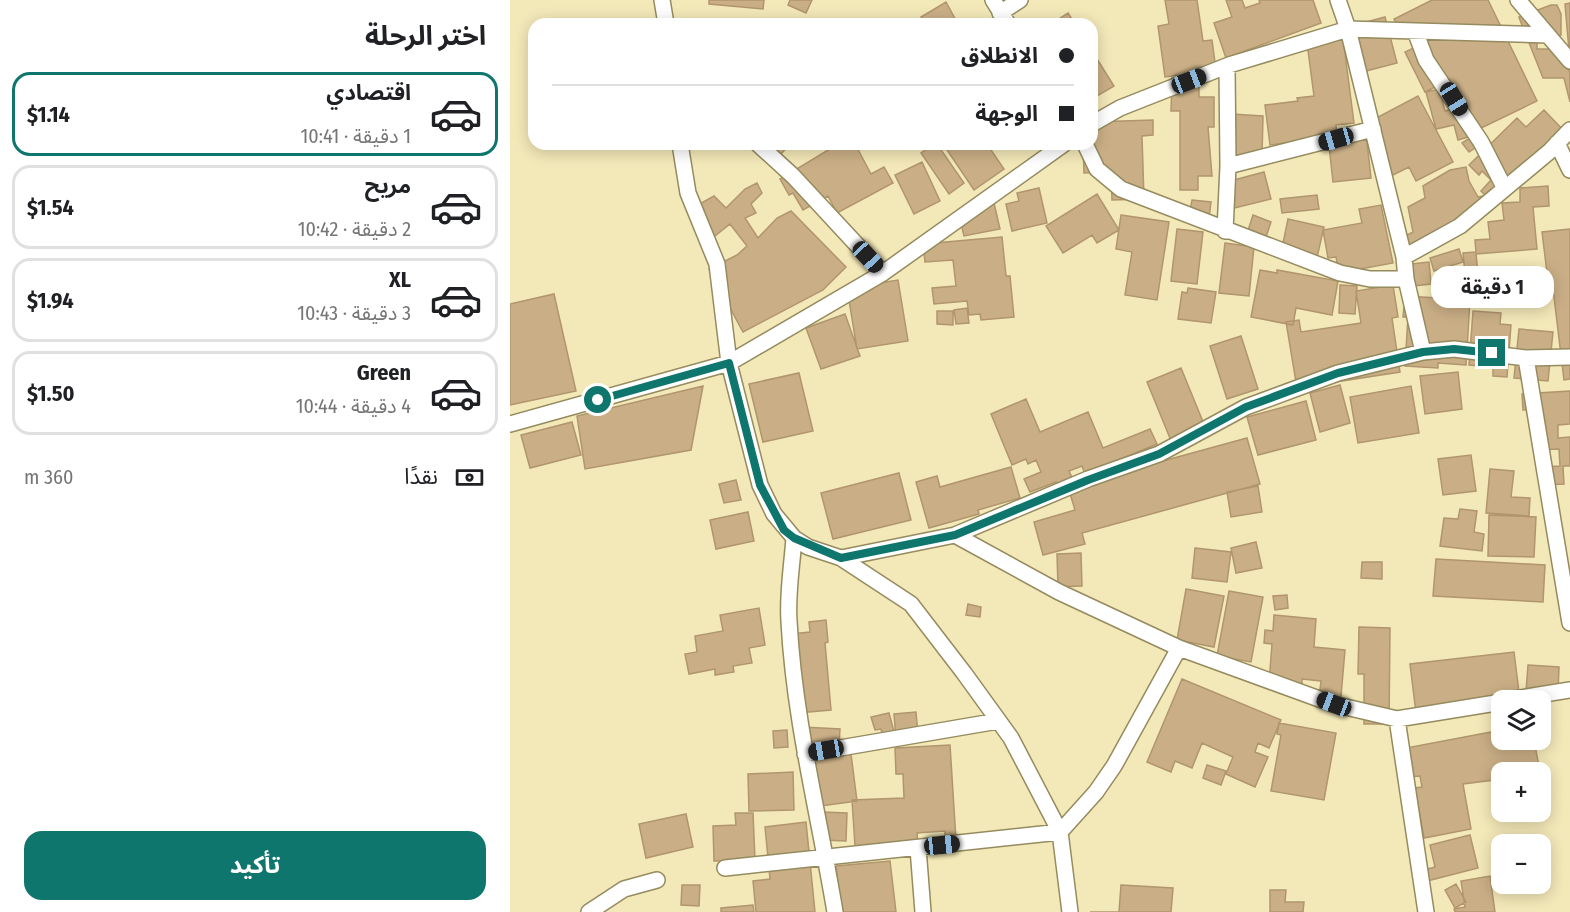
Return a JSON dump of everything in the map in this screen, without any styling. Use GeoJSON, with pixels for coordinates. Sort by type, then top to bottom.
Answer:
{"type":"FeatureCollection","features":[{"type":"Feature","properties":{"kind":"street"},"geometry":{"type":"LineString","coordinates":[[662,0],[665,18]]}},
{"type":"Feature","properties":{"kind":"street"},"geometry":{"type":"LineString","coordinates":[[1000,12],[1020,0]]}},
{"type":"Feature","properties":{"kind":"street"},"geometry":{"type":"LineString","coordinates":[[1338,0],[1348,29],[1404,257],[1406,279],[1423,352]]}},
{"type":"Feature","properties":{"kind":"street"},"geometry":{"type":"LineString","coordinates":[[1518,0],[1570,61]]}},
{"type":"Feature","properties":{"kind":"street"},"geometry":{"type":"LineString","coordinates":[[1098,121],[1120,108],[1227,66],[1348,29],[1548,35]]}},
{"type":"Feature","properties":{"kind":"street"},"geometry":{"type":"LineString","coordinates":[[1415,31],[1426,60],[1476,134],[1503,187]]}},
{"type":"Feature","properties":{"kind":"street"},"geometry":{"type":"LineString","coordinates":[[1226,231],[1227,66]]}},
{"type":"Feature","properties":{"kind":"street"},"geometry":{"type":"LineString","coordinates":[[1228,166],[1373,129]]}},
{"type":"Feature","properties":{"kind":"street"},"geometry":{"type":"LineString","coordinates":[[1404,257],[1460,226],[1557,143],[1570,129]]}},
{"type":"Feature","properties":{"kind":"street"},"geometry":{"type":"LineString","coordinates":[[1557,143],[1570,170]]}},
{"type":"Feature","properties":{"kind":"street"},"geometry":{"type":"LineString","coordinates":[[681,150],[688,193],[717,264],[729,363],[760,485],[784,530],[794,538],[841,558],[911,604],[1011,738],[1060,832],[1070,912]]}},
{"type":"Feature","properties":{"kind":"street"},"geometry":{"type":"LineString","coordinates":[[765,150],[793,176],[883,273]]}},
{"type":"Feature","properties":{"kind":"street"},"geometry":{"type":"LineString","coordinates":[[510,424],[729,363],[883,273],[1056,150]]}},
{"type":"Feature","properties":{"kind":"street"},"geometry":{"type":"LineString","coordinates":[[1088,150],[1097,169],[1121,189],[1340,273],[1370,279],[1406,279]]}},
{"type":"Feature","properties":{"kind":"street"},"geometry":{"type":"LineString","coordinates":[[841,558],[955,535],[1088,480],[1159,454],[1246,407],[1338,373],[1423,352],[1454,349],[1526,358],[1570,357]]}},
{"type":"Feature","properties":{"kind":"street"},"geometry":{"type":"LineString","coordinates":[[1526,358],[1564,553],[1570,623]]}},
{"type":"Feature","properties":{"kind":"street"},"geometry":{"type":"LineString","coordinates":[[955,535],[1059,592],[1179,648],[1334,704],[1398,719],[1491,704]]}},
{"type":"Feature","properties":{"kind":"street"},"geometry":{"type":"LineString","coordinates":[[794,538],[788,618],[805,754],[835,912]]}},
{"type":"Feature","properties":{"kind":"street"},"geometry":{"type":"LineString","coordinates":[[725,867],[1060,832],[1096,792],[1114,766],[1179,648]]}},
{"type":"Feature","properties":{"kind":"street"},"geometry":{"type":"LineString","coordinates":[[1551,693],[1570,690]]}},
{"type":"Feature","properties":{"kind":"street"},"geometry":{"type":"LineString","coordinates":[[1398,719],[1426,912]]}},
{"type":"Feature","properties":{"kind":"street"},"geometry":{"type":"LineString","coordinates":[[805,754],[998,721]]}},
{"type":"Feature","properties":{"kind":"street"},"geometry":{"type":"LineString","coordinates":[[918,848],[923,912]]}},
{"type":"Feature","properties":{"kind":"street"},"geometry":{"type":"LineString","coordinates":[[589,912],[624,889],[657,880]]}},
{"type":"Feature","properties":{"kind":"building"},"geometry":{"type":"Polygon","coordinates":[[[709,0],[764,0],[763,9],[709,4],[709,0]]]}},
{"type":"Feature","properties":{"kind":"building"},"geometry":{"type":"Polygon","coordinates":[[[790,0],[812,0],[806,13],[788,5],[790,0]]]}},
{"type":"Feature","properties":{"kind":"building"},"geometry":{"type":"Polygon","coordinates":[[[1165,0],[1197,0],[1203,41],[1212,40],[1216,70],[1165,77],[1158,26],[1169,24],[1165,0]]]}},
{"type":"Feature","properties":{"kind":"building"},"geometry":{"type":"Polygon","coordinates":[[[1226,0],[1242,0],[1245,8],[1260,3],[1259,0],[1313,0],[1321,23],[1226,58],[1214,23],[1232,17],[1226,0]]]}},
{"type":"Feature","properties":{"kind":"building"},"geometry":{"type":"Polygon","coordinates":[[[1432,0],[1488,0],[1537,101],[1477,130],[1457,91],[1443,98],[1437,86],[1425,92],[1405,52],[1418,46],[1413,35],[1408,37],[1401,23],[1397,25],[1394,19],[1432,0]]]}},
{"type":"Feature","properties":{"kind":"building"},"geometry":{"type":"Polygon","coordinates":[[[946,2],[955,18],[922,18],[946,2]]]}},
{"type":"Feature","properties":{"kind":"building"},"geometry":{"type":"Polygon","coordinates":[[[1570,3],[1570,62],[1565,4],[1570,3]]]}},
{"type":"Feature","properties":{"kind":"building"},"geometry":{"type":"Polygon","coordinates":[[[1551,5],[1557,5],[1561,14],[1561,35],[1548,40],[1537,40],[1537,49],[1564,49],[1564,63],[1570,72],[1570,102],[1564,78],[1543,78],[1519,17],[1551,5]]]}},
{"type":"Feature","properties":{"kind":"building"},"geometry":{"type":"Polygon","coordinates":[[[1068,13],[1071,18],[1060,18],[1068,13]]]}},
{"type":"Feature","properties":{"kind":"building"},"geometry":{"type":"Polygon","coordinates":[[[1385,17],[1397,63],[1362,72],[1344,28],[1385,17]]]}},
{"type":"Feature","properties":{"kind":"building"},"geometry":{"type":"Polygon","coordinates":[[[1343,38],[1354,123],[1336,125],[1337,136],[1270,145],[1265,105],[1298,101],[1297,98],[1314,96],[1307,43],[1343,38]]]}},
{"type":"Feature","properties":{"kind":"building"},"geometry":{"type":"Polygon","coordinates":[[[1098,61],[1114,86],[1098,95],[1098,61]]]}},
{"type":"Feature","properties":{"kind":"building"},"geometry":{"type":"Polygon","coordinates":[[[1172,78],[1199,78],[1199,97],[1214,97],[1214,127],[1208,127],[1212,176],[1198,176],[1198,190],[1180,190],[1180,111],[1171,111],[1172,78]]]}},
{"type":"Feature","properties":{"kind":"building"},"geometry":{"type":"Polygon","coordinates":[[[1439,89],[1445,111],[1464,106],[1475,135],[1458,140],[1454,125],[1436,129],[1426,92],[1439,89]]]}},
{"type":"Feature","properties":{"kind":"building"},"geometry":{"type":"Polygon","coordinates":[[[1418,96],[1453,162],[1416,181],[1409,167],[1391,176],[1363,125],[1418,96]]]}},
{"type":"Feature","properties":{"kind":"building"},"geometry":{"type":"Polygon","coordinates":[[[1544,110],[1565,132],[1494,204],[1481,191],[1491,180],[1482,171],[1479,175],[1469,165],[1517,118],[1526,127],[1544,110]]]}},
{"type":"Feature","properties":{"kind":"building"},"geometry":{"type":"Polygon","coordinates":[[[1231,114],[1263,116],[1262,156],[1229,155],[1231,114]]]}},
{"type":"Feature","properties":{"kind":"building"},"geometry":{"type":"Polygon","coordinates":[[[1153,120],[1153,135],[1142,136],[1144,199],[1112,200],[1111,172],[1084,173],[1083,150],[1098,150],[1098,122],[1153,120]]]}},
{"type":"Feature","properties":{"kind":"building"},"geometry":{"type":"Polygon","coordinates":[[[1366,133],[1371,178],[1333,182],[1328,137],[1366,133]]]}},
{"type":"Feature","properties":{"kind":"building"},"geometry":{"type":"Polygon","coordinates":[[[1478,133],[1484,142],[1469,152],[1462,143],[1478,133]]]}},
{"type":"Feature","properties":{"kind":"building"},"geometry":{"type":"Polygon","coordinates":[[[761,150],[785,150],[774,162],[761,150]]]}},
{"type":"Feature","properties":{"kind":"building"},"geometry":{"type":"Polygon","coordinates":[[[828,150],[858,150],[871,174],[884,167],[893,183],[837,213],[828,196],[803,210],[793,193],[789,195],[780,179],[828,150]]]}},
{"type":"Feature","properties":{"kind":"building"},"geometry":{"type":"Polygon","coordinates":[[[925,150],[941,150],[964,183],[949,194],[921,153],[925,150]]]}},
{"type":"Feature","properties":{"kind":"building"},"geometry":{"type":"Polygon","coordinates":[[[947,150],[991,150],[1004,169],[974,190],[947,150]]]}},
{"type":"Feature","properties":{"kind":"building"},"geometry":{"type":"Polygon","coordinates":[[[922,162],[940,201],[914,214],[895,175],[922,162]]]}},
{"type":"Feature","properties":{"kind":"building"},"geometry":{"type":"Polygon","coordinates":[[[1466,167],[1469,181],[1478,197],[1501,193],[1404,251],[1401,238],[1413,232],[1408,207],[1425,198],[1423,186],[1450,170],[1466,167]]]}},
{"type":"Feature","properties":{"kind":"building"},"geometry":{"type":"Polygon","coordinates":[[[1264,172],[1271,199],[1226,210],[1219,184],[1264,172]]]}},
{"type":"Feature","properties":{"kind":"building"},"geometry":{"type":"Polygon","coordinates":[[[757,183],[762,193],[751,204],[756,213],[745,218],[758,238],[777,218],[791,211],[846,267],[823,290],[743,332],[709,269],[737,255],[747,246],[730,224],[711,239],[694,207],[714,196],[726,208],[745,189],[757,183]]]}},
{"type":"Feature","properties":{"kind":"building"},"geometry":{"type":"Polygon","coordinates":[[[1548,186],[1549,206],[1533,207],[1537,249],[1476,254],[1478,273],[1465,274],[1463,253],[1476,252],[1475,240],[1490,239],[1488,222],[1504,220],[1502,203],[1520,202],[1520,188],[1548,186]]]}},
{"type":"Feature","properties":{"kind":"building"},"geometry":{"type":"Polygon","coordinates":[[[1039,188],[1047,223],[1012,231],[1006,204],[1019,201],[1017,193],[1039,188]]]}},
{"type":"Feature","properties":{"kind":"building"},"geometry":{"type":"Polygon","coordinates":[[[1097,194],[1119,230],[1097,243],[1092,235],[1063,253],[1046,226],[1097,194]]]}},
{"type":"Feature","properties":{"kind":"building"},"geometry":{"type":"Polygon","coordinates":[[[1317,195],[1319,209],[1282,213],[1280,199],[1317,195]]]}},
{"type":"Feature","properties":{"kind":"building"},"geometry":{"type":"Polygon","coordinates":[[[1192,200],[1211,202],[1209,218],[1189,216],[1192,200]]]}},
{"type":"Feature","properties":{"kind":"building"},"geometry":{"type":"Polygon","coordinates":[[[994,203],[1000,229],[964,236],[958,211],[994,203]]]}},
{"type":"Feature","properties":{"kind":"building"},"geometry":{"type":"Polygon","coordinates":[[[1381,205],[1393,263],[1339,273],[1336,257],[1328,258],[1323,230],[1362,223],[1359,209],[1381,205]]]}},
{"type":"Feature","properties":{"kind":"building"},"geometry":{"type":"Polygon","coordinates":[[[1121,215],[1169,222],[1157,300],[1125,295],[1132,252],[1116,249],[1121,215]]]}},
{"type":"Feature","properties":{"kind":"building"},"geometry":{"type":"Polygon","coordinates":[[[1253,215],[1271,222],[1262,249],[1244,243],[1253,215]]]}},
{"type":"Feature","properties":{"kind":"building"},"geometry":{"type":"Polygon","coordinates":[[[1288,219],[1324,227],[1315,266],[1280,258],[1288,219]]]}},
{"type":"Feature","properties":{"kind":"building"},"geometry":{"type":"Polygon","coordinates":[[[1177,229],[1203,232],[1197,284],[1171,281],[1177,229]]]}},
{"type":"Feature","properties":{"kind":"building"},"geometry":{"type":"Polygon","coordinates":[[[1570,229],[1570,379],[1564,380],[1553,289],[1549,289],[1542,232],[1570,229]]]}},
{"type":"Feature","properties":{"kind":"building"},"geometry":{"type":"Polygon","coordinates":[[[1002,237],[1006,276],[1010,276],[1014,317],[981,320],[980,314],[969,315],[967,301],[934,304],[932,288],[956,286],[953,260],[925,262],[923,244],[1002,237]]]}},
{"type":"Feature","properties":{"kind":"building"},"geometry":{"type":"Polygon","coordinates":[[[1225,243],[1254,247],[1249,296],[1219,293],[1225,243]]]}},
{"type":"Feature","properties":{"kind":"building"},"geometry":{"type":"Polygon","coordinates":[[[1459,249],[1463,262],[1434,271],[1430,258],[1459,249]]]}},
{"type":"Feature","properties":{"kind":"building"},"geometry":{"type":"Polygon","coordinates":[[[1429,262],[1431,284],[1405,287],[1402,265],[1429,262]]]}},
{"type":"Feature","properties":{"kind":"building"},"geometry":{"type":"Polygon","coordinates":[[[1260,270],[1277,273],[1277,270],[1338,281],[1332,315],[1296,308],[1293,325],[1251,317],[1260,270]]]}},
{"type":"Feature","properties":{"kind":"building"},"geometry":{"type":"Polygon","coordinates":[[[1446,273],[1449,295],[1438,296],[1436,274],[1446,273]]]}},
{"type":"Feature","properties":{"kind":"building"},"geometry":{"type":"Polygon","coordinates":[[[898,280],[908,341],[857,349],[847,288],[898,280]]]}},
{"type":"Feature","properties":{"kind":"building"},"geometry":{"type":"Polygon","coordinates":[[[1549,282],[1551,296],[1542,297],[1540,283],[1549,282]]]}},
{"type":"Feature","properties":{"kind":"building"},"geometry":{"type":"Polygon","coordinates":[[[1340,285],[1357,286],[1355,314],[1339,313],[1340,285]]]}},
{"type":"Feature","properties":{"kind":"building"},"geometry":{"type":"Polygon","coordinates":[[[1393,285],[1398,317],[1392,318],[1400,372],[1297,388],[1286,322],[1299,320],[1301,332],[1361,323],[1356,291],[1393,285]]]}},
{"type":"Feature","properties":{"kind":"building"},"geometry":{"type":"Polygon","coordinates":[[[1188,288],[1216,292],[1211,323],[1178,319],[1182,292],[1187,293],[1188,288]]]}},
{"type":"Feature","properties":{"kind":"building"},"geometry":{"type":"Polygon","coordinates":[[[554,294],[576,391],[510,405],[510,304],[554,294]]]}},
{"type":"Feature","properties":{"kind":"building"},"geometry":{"type":"Polygon","coordinates":[[[1405,296],[1470,300],[1466,365],[1438,363],[1438,368],[1405,366],[1408,317],[1403,317],[1405,296]]]}},
{"type":"Feature","properties":{"kind":"building"},"geometry":{"type":"Polygon","coordinates":[[[967,308],[969,323],[956,324],[954,310],[967,308]]]}},
{"type":"Feature","properties":{"kind":"building"},"geometry":{"type":"Polygon","coordinates":[[[937,311],[953,311],[953,325],[937,324],[937,311]]]}},
{"type":"Feature","properties":{"kind":"building"},"geometry":{"type":"Polygon","coordinates":[[[1473,311],[1501,313],[1500,324],[1511,325],[1507,377],[1493,376],[1493,367],[1469,365],[1473,311]]]}},
{"type":"Feature","properties":{"kind":"building"},"geometry":{"type":"Polygon","coordinates":[[[845,314],[860,356],[821,369],[806,328],[845,314]]]}},
{"type":"Feature","properties":{"kind":"building"},"geometry":{"type":"Polygon","coordinates":[[[1519,329],[1553,332],[1548,381],[1514,378],[1519,329]]]}},
{"type":"Feature","properties":{"kind":"building"},"geometry":{"type":"Polygon","coordinates":[[[1241,336],[1258,389],[1227,399],[1210,346],[1241,336]]]}},
{"type":"Feature","properties":{"kind":"building"},"geometry":{"type":"Polygon","coordinates":[[[1181,368],[1206,429],[1172,443],[1147,382],[1181,368]]]}},
{"type":"Feature","properties":{"kind":"building"},"geometry":{"type":"Polygon","coordinates":[[[1458,372],[1462,409],[1425,414],[1420,376],[1458,372]]]}},
{"type":"Feature","properties":{"kind":"building"},"geometry":{"type":"Polygon","coordinates":[[[799,373],[813,431],[763,442],[749,384],[799,373]]]}},
{"type":"Feature","properties":{"kind":"building"},"geometry":{"type":"Polygon","coordinates":[[[1340,385],[1350,423],[1320,432],[1310,393],[1340,385]]]}},
{"type":"Feature","properties":{"kind":"building"},"geometry":{"type":"Polygon","coordinates":[[[703,386],[691,450],[585,469],[577,416],[703,386]]]}},
{"type":"Feature","properties":{"kind":"building"},"geometry":{"type":"Polygon","coordinates":[[[1411,386],[1419,433],[1358,443],[1350,397],[1411,386]]]}},
{"type":"Feature","properties":{"kind":"building"},"geometry":{"type":"Polygon","coordinates":[[[1570,391],[1570,424],[1558,425],[1558,438],[1570,437],[1570,466],[1563,466],[1564,484],[1544,485],[1543,467],[1560,466],[1559,449],[1536,450],[1533,409],[1523,410],[1522,394],[1570,391]]]}},
{"type":"Feature","properties":{"kind":"building"},"geometry":{"type":"Polygon","coordinates":[[[1026,399],[1040,432],[1088,412],[1103,448],[1150,429],[1157,444],[1085,474],[1082,466],[1069,471],[1074,482],[1059,489],[1056,482],[1030,492],[1024,479],[1041,472],[1036,460],[1028,464],[1026,459],[1012,465],[991,414],[1026,399]]]}},
{"type":"Feature","properties":{"kind":"building"},"geometry":{"type":"Polygon","coordinates":[[[1306,401],[1316,440],[1258,455],[1247,417],[1306,401]]]}},
{"type":"Feature","properties":{"kind":"building"},"geometry":{"type":"Polygon","coordinates":[[[572,422],[581,455],[530,468],[521,435],[572,422]]]}},
{"type":"Feature","properties":{"kind":"building"},"geometry":{"type":"Polygon","coordinates":[[[1247,438],[1260,484],[1082,533],[1085,544],[1043,555],[1034,522],[1075,510],[1068,487],[1247,438]]]}},
{"type":"Feature","properties":{"kind":"building"},"geometry":{"type":"Polygon","coordinates":[[[1471,455],[1476,491],[1443,495],[1438,459],[1471,455]]]}},
{"type":"Feature","properties":{"kind":"building"},"geometry":{"type":"Polygon","coordinates":[[[1011,467],[1020,498],[978,510],[979,514],[929,528],[916,482],[937,476],[940,487],[1011,467]]]}},
{"type":"Feature","properties":{"kind":"building"},"geometry":{"type":"Polygon","coordinates":[[[1490,469],[1514,471],[1511,497],[1530,498],[1529,516],[1486,513],[1490,469]]]}},
{"type":"Feature","properties":{"kind":"building"},"geometry":{"type":"Polygon","coordinates":[[[899,473],[911,520],[833,539],[821,493],[899,473]]]}},
{"type":"Feature","properties":{"kind":"building"},"geometry":{"type":"Polygon","coordinates":[[[736,480],[741,500],[724,503],[719,484],[736,480]]]}},
{"type":"Feature","properties":{"kind":"building"},"geometry":{"type":"Polygon","coordinates":[[[1258,486],[1262,512],[1231,517],[1227,492],[1258,486]]]}},
{"type":"Feature","properties":{"kind":"building"},"geometry":{"type":"Polygon","coordinates":[[[1460,509],[1477,511],[1474,532],[1484,534],[1482,551],[1440,546],[1444,518],[1458,519],[1460,509]]]}},
{"type":"Feature","properties":{"kind":"building"},"geometry":{"type":"Polygon","coordinates":[[[748,512],[754,541],[716,549],[710,520],[748,512]]]}},
{"type":"Feature","properties":{"kind":"building"},"geometry":{"type":"Polygon","coordinates":[[[1489,515],[1536,517],[1534,557],[1488,556],[1489,515]]]}},
{"type":"Feature","properties":{"kind":"building"},"geometry":{"type":"Polygon","coordinates":[[[1256,542],[1262,568],[1236,573],[1231,548],[1256,542]]]}},
{"type":"Feature","properties":{"kind":"building"},"geometry":{"type":"Polygon","coordinates":[[[1195,548],[1231,552],[1227,582],[1192,578],[1195,548]]]}},
{"type":"Feature","properties":{"kind":"building"},"geometry":{"type":"Polygon","coordinates":[[[1081,553],[1082,586],[1058,587],[1057,554],[1081,553]]]}},
{"type":"Feature","properties":{"kind":"building"},"geometry":{"type":"Polygon","coordinates":[[[1436,559],[1545,565],[1543,602],[1433,596],[1436,559]]]}},
{"type":"Feature","properties":{"kind":"building"},"geometry":{"type":"Polygon","coordinates":[[[1362,562],[1382,562],[1382,579],[1361,578],[1362,562]]]}},
{"type":"Feature","properties":{"kind":"building"},"geometry":{"type":"Polygon","coordinates":[[[1186,589],[1224,596],[1214,647],[1177,640],[1186,589]]]}},
{"type":"Feature","properties":{"kind":"building"},"geometry":{"type":"Polygon","coordinates":[[[1229,591],[1263,597],[1251,662],[1217,656],[1229,591]]]}},
{"type":"Feature","properties":{"kind":"building"},"geometry":{"type":"Polygon","coordinates":[[[1287,595],[1288,608],[1275,610],[1273,596],[1287,595]]]}},
{"type":"Feature","properties":{"kind":"building"},"geometry":{"type":"Polygon","coordinates":[[[968,604],[981,607],[980,617],[966,615],[968,604]]]}},
{"type":"Feature","properties":{"kind":"building"},"geometry":{"type":"Polygon","coordinates":[[[759,608],[765,645],[749,648],[752,663],[733,666],[734,672],[715,675],[715,669],[689,674],[685,654],[697,652],[695,636],[723,631],[720,615],[759,608]]]}},
{"type":"Feature","properties":{"kind":"building"},"geometry":{"type":"Polygon","coordinates":[[[1274,615],[1316,619],[1314,647],[1345,650],[1340,708],[1318,706],[1321,681],[1302,679],[1302,686],[1269,683],[1272,644],[1264,643],[1265,630],[1273,631],[1274,615]]]}},
{"type":"Feature","properties":{"kind":"building"},"geometry":{"type":"Polygon","coordinates":[[[826,620],[828,642],[825,643],[831,710],[798,713],[791,634],[810,632],[809,622],[826,620]]]}},
{"type":"Feature","properties":{"kind":"building"},"geometry":{"type":"Polygon","coordinates":[[[1359,627],[1390,628],[1389,724],[1364,724],[1364,674],[1358,674],[1359,627]]]}},
{"type":"Feature","properties":{"kind":"building"},"geometry":{"type":"Polygon","coordinates":[[[1514,652],[1519,690],[1491,690],[1491,704],[1416,713],[1410,664],[1514,652]]]}},
{"type":"Feature","properties":{"kind":"building"},"geometry":{"type":"Polygon","coordinates":[[[1528,665],[1559,667],[1558,693],[1551,693],[1551,690],[1526,690],[1528,665]]]}},
{"type":"Feature","properties":{"kind":"building"},"geometry":{"type":"Polygon","coordinates":[[[1182,679],[1281,720],[1269,748],[1258,743],[1255,752],[1268,757],[1255,787],[1226,774],[1233,757],[1202,743],[1192,768],[1175,761],[1171,772],[1147,762],[1182,679]]]}},
{"type":"Feature","properties":{"kind":"building"},"geometry":{"type":"Polygon","coordinates":[[[916,712],[918,735],[896,738],[894,714],[916,712]]]}},
{"type":"Feature","properties":{"kind":"building"},"geometry":{"type":"Polygon","coordinates":[[[889,713],[896,739],[884,742],[881,729],[875,730],[871,717],[889,713]]]}},
{"type":"Feature","properties":{"kind":"building"},"geometry":{"type":"Polygon","coordinates":[[[1279,723],[1336,733],[1324,800],[1271,791],[1281,735],[1277,734],[1279,723]]]}},
{"type":"Feature","properties":{"kind":"building"},"geometry":{"type":"Polygon","coordinates":[[[803,727],[840,729],[839,745],[802,743],[803,727]]]}},
{"type":"Feature","properties":{"kind":"building"},"geometry":{"type":"Polygon","coordinates":[[[787,730],[788,747],[774,748],[773,731],[787,730]]]}},
{"type":"Feature","properties":{"kind":"building"},"geometry":{"type":"Polygon","coordinates":[[[1491,732],[1491,750],[1536,750],[1538,762],[1491,762],[1491,780],[1463,784],[1471,829],[1424,838],[1415,788],[1422,787],[1420,776],[1411,777],[1406,748],[1491,732]]]}},
{"type":"Feature","properties":{"kind":"building"},"geometry":{"type":"Polygon","coordinates":[[[950,745],[956,840],[945,841],[945,831],[917,833],[918,844],[855,846],[852,800],[904,798],[903,774],[896,774],[895,748],[950,745]]]}},
{"type":"Feature","properties":{"kind":"building"},"geometry":{"type":"Polygon","coordinates":[[[851,754],[857,801],[813,807],[807,760],[851,754]]]}},
{"type":"Feature","properties":{"kind":"building"},"geometry":{"type":"Polygon","coordinates":[[[1207,765],[1226,771],[1221,785],[1203,778],[1207,765]]]}},
{"type":"Feature","properties":{"kind":"building"},"geometry":{"type":"Polygon","coordinates":[[[793,772],[794,810],[749,811],[748,774],[793,772]]]}},
{"type":"Feature","properties":{"kind":"building"},"geometry":{"type":"Polygon","coordinates":[[[821,812],[847,813],[846,841],[820,840],[821,812]]]}},
{"type":"Feature","properties":{"kind":"building"},"geometry":{"type":"Polygon","coordinates":[[[735,813],[753,813],[755,860],[714,861],[713,826],[736,825],[735,813]]]}},
{"type":"Feature","properties":{"kind":"building"},"geometry":{"type":"Polygon","coordinates":[[[686,814],[693,847],[646,858],[639,824],[686,814]]]}},
{"type":"Feature","properties":{"kind":"building"},"geometry":{"type":"Polygon","coordinates":[[[806,822],[815,912],[756,912],[753,881],[770,879],[765,827],[806,822]]]}},
{"type":"Feature","properties":{"kind":"building"},"geometry":{"type":"Polygon","coordinates":[[[1470,835],[1478,868],[1427,881],[1424,870],[1435,867],[1430,845],[1470,835]]]}},
{"type":"Feature","properties":{"kind":"building"},"geometry":{"type":"Polygon","coordinates":[[[890,861],[896,912],[841,912],[836,866],[890,861]]]}},
{"type":"Feature","properties":{"kind":"building"},"geometry":{"type":"Polygon","coordinates":[[[1490,876],[1495,912],[1455,912],[1454,909],[1465,907],[1461,881],[1490,876]]]}},
{"type":"Feature","properties":{"kind":"building"},"geometry":{"type":"Polygon","coordinates":[[[1456,884],[1466,902],[1455,908],[1445,890],[1456,884]]]}},
{"type":"Feature","properties":{"kind":"building"},"geometry":{"type":"Polygon","coordinates":[[[682,885],[700,885],[699,906],[681,905],[682,885]]]}},
{"type":"Feature","properties":{"kind":"building"},"geometry":{"type":"Polygon","coordinates":[[[1121,885],[1173,888],[1171,912],[1119,912],[1121,885]]]}},
{"type":"Feature","properties":{"kind":"building"},"geometry":{"type":"Polygon","coordinates":[[[1270,890],[1286,890],[1285,902],[1304,902],[1303,912],[1270,912],[1270,890]]]}},
{"type":"Feature","properties":{"kind":"building"},"geometry":{"type":"Polygon","coordinates":[[[753,905],[754,912],[721,912],[721,908],[753,905]]]}},
{"type":"Feature","properties":{"kind":"route"},"geometry":{"type":"LineString","coordinates":[[598,400],[729,363],[760,485],[768,503],[784,530],[794,538],[808,547],[841,558],[955,535],[1088,480],[1159,454],[1246,407],[1338,373],[1423,352],[1454,349],[1492,353]]}}]}
